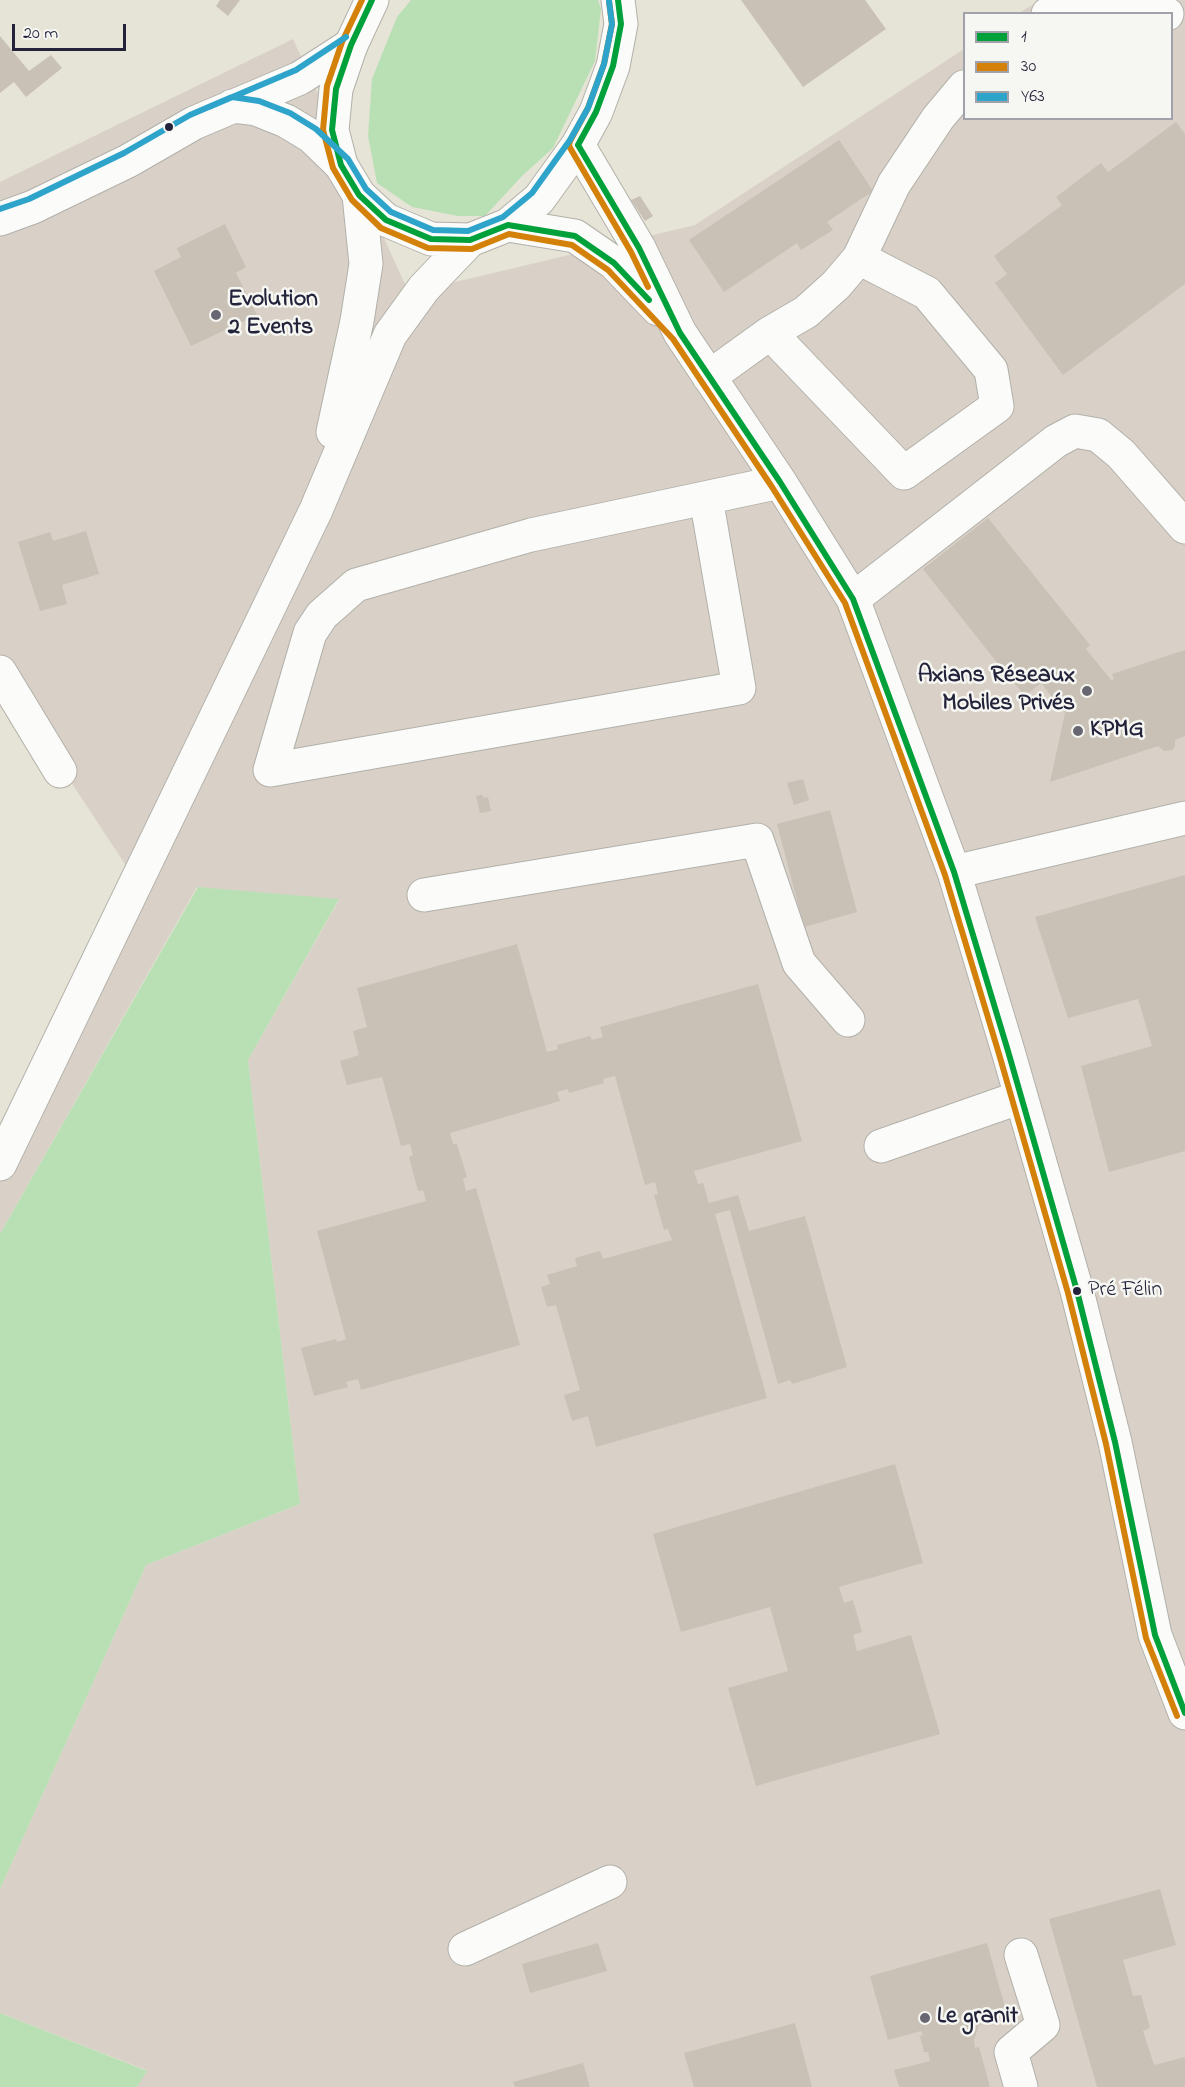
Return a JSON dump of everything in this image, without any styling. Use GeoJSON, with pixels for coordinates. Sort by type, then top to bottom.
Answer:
{"type":"FeatureCollection","features":[{"type":"Feature","properties":{"kind":"street"},"geometry":{"type":"LineString","coordinates":[[341,165],[332,130],[336,89],[351,45],[372,0]]}},
{"type":"Feature","properties":{"kind":"street"},"geometry":{"type":"LineString","coordinates":[[232,106],[256,109],[286,121],[311,136],[341,165],[359,195],[386,220],[431,239],[470,240],[508,225],[539,200],[578,145],[596,112],[613,66],[621,24],[618,0]]}},
{"type":"Feature","properties":{"kind":"street"},"geometry":{"type":"LineString","coordinates":[[1054,12],[1083,3],[1135,0],[1162,12]]}},
{"type":"Feature","properties":{"kind":"street"},"geometry":{"type":"LineString","coordinates":[[0,219],[33,207],[107,171],[194,123],[300,78],[351,45]]}},
{"type":"Feature","properties":{"kind":"street"},"geometry":{"type":"LineString","coordinates":[[709,377],[770,333],[806,312],[836,285],[859,258],[894,184],[938,118],[963,88]]}},
{"type":"Feature","properties":{"kind":"street"},"geometry":{"type":"LineString","coordinates":[[578,145],[639,248],[680,333],[780,482],[853,599],[954,872],[1077,1291],[1115,1442],[1155,1635],[1185,1713]]}},
{"type":"Feature","properties":{"kind":"street"},"geometry":{"type":"LineString","coordinates":[[316,510],[357,321],[366,264],[359,195]]}},
{"type":"Feature","properties":{"kind":"street"},"geometry":{"type":"LineString","coordinates":[[508,225],[575,236],[614,263],[680,333]]}},
{"type":"Feature","properties":{"kind":"street"},"geometry":{"type":"LineString","coordinates":[[0,1164],[316,510],[390,335],[424,288],[470,240]]}},
{"type":"Feature","properties":{"kind":"street"},"geometry":{"type":"LineString","coordinates":[[770,333],[904,474],[997,405],[991,370],[927,293],[859,258]]}},
{"type":"Feature","properties":{"kind":"street"},"geometry":{"type":"LineString","coordinates":[[853,599],[1056,441],[1075,431],[1098,435],[1121,454],[1185,527]]}},
{"type":"Feature","properties":{"kind":"street"},"geometry":{"type":"LineString","coordinates":[[706,498],[739,688],[270,770],[310,633],[322,615],[356,585],[531,535],[780,482]]}},
{"type":"Feature","properties":{"kind":"street"},"geometry":{"type":"LineString","coordinates":[[0,672],[60,771]]}},
{"type":"Feature","properties":{"kind":"street"},"geometry":{"type":"LineString","coordinates":[[954,872],[1185,818]]}},
{"type":"Feature","properties":{"kind":"street"},"geometry":{"type":"LineString","coordinates":[[424,895],[757,840],[799,963],[848,1020]]}},
{"type":"Feature","properties":{"kind":"street"},"geometry":{"type":"LineString","coordinates":[[881,1146],[1021,1097]]}},
{"type":"Feature","properties":{"kind":"street"},"geometry":{"type":"LineString","coordinates":[[465,1949],[610,1882]]}},
{"type":"Feature","properties":{"kind":"street"},"geometry":{"type":"LineString","coordinates":[[1021,1955],[1043,2025],[1011,2052],[1021,2087]]}},
{"type":"Feature","properties":{"kind":"shaded area"},"geometry":{"type":"Polygon","coordinates":[[[1040,0],[1185,0],[1185,2087],[137,2087],[146,2070],[0,2013],[0,1889],[146,1565],[300,1504],[248,1060],[339,900],[197,887],[0,1234],[0,1127],[136,881],[0,674],[0,182],[293,39],[409,293],[695,225],[963,50],[963,120],[1173,120],[1173,12],[1021,12],[1040,0]]]}},
{"type":"Feature","properties":{"kind":"green space"},"geometry":{"type":"Polygon","coordinates":[[[411,0],[598,0],[601,9],[595,61],[553,148],[522,176],[485,216],[458,216],[412,207],[377,183],[368,136],[372,79],[397,17],[411,0]]]}},
{"type":"Feature","properties":{"kind":"green space"},"geometry":{"type":"Polygon","coordinates":[[[198,887],[339,899],[248,1060],[300,1504],[146,1565],[0,1889],[0,1234],[198,887]]]}},
{"type":"Feature","properties":{"kind":"green space"},"geometry":{"type":"Polygon","coordinates":[[[0,2013],[147,2071],[137,2087],[0,2087],[0,2013]]]}},
{"type":"Feature","properties":{"kind":"building"},"geometry":{"type":"Polygon","coordinates":[[[220,0],[240,0],[228,16],[216,6],[220,0]]]}},
{"type":"Feature","properties":{"kind":"building"},"geometry":{"type":"Polygon","coordinates":[[[741,0],[865,0],[886,29],[803,87],[741,0]]]}},
{"type":"Feature","properties":{"kind":"building"},"geometry":{"type":"Polygon","coordinates":[[[0,36],[29,71],[51,55],[62,68],[26,97],[14,82],[0,93],[0,36]]]}},
{"type":"Feature","properties":{"kind":"building"},"geometry":{"type":"Polygon","coordinates":[[[1176,122],[1185,134],[1185,284],[1063,375],[995,283],[1007,274],[994,256],[1062,205],[1056,197],[1101,163],[1108,172],[1176,122]]]}},
{"type":"Feature","properties":{"kind":"building"},"geometry":{"type":"Polygon","coordinates":[[[839,140],[873,191],[827,222],[833,230],[801,250],[797,243],[724,292],[689,240],[839,140]]]}},
{"type":"Feature","properties":{"kind":"building"},"geometry":{"type":"Polygon","coordinates":[[[640,196],[653,216],[645,221],[631,200],[640,196]]]}},
{"type":"Feature","properties":{"kind":"building"},"geometry":{"type":"Polygon","coordinates":[[[225,224],[246,267],[236,273],[257,315],[191,346],[154,271],[181,257],[177,248],[225,224]]]}},
{"type":"Feature","properties":{"kind":"building"},"geometry":{"type":"Polygon","coordinates":[[[988,518],[1090,645],[1086,649],[1111,680],[1114,679],[1112,674],[1185,650],[1185,736],[1175,740],[1173,750],[1164,751],[1158,746],[1050,782],[1065,713],[1041,683],[1025,696],[1011,679],[1003,681],[997,676],[999,665],[923,569],[988,518]]]}},
{"type":"Feature","properties":{"kind":"building"},"geometry":{"type":"Polygon","coordinates":[[[86,531],[99,574],[62,585],[67,604],[40,611],[18,542],[50,532],[53,541],[86,531]]]}},
{"type":"Feature","properties":{"kind":"building"},"geometry":{"type":"Polygon","coordinates":[[[803,779],[809,800],[794,805],[787,783],[803,779]]]}},
{"type":"Feature","properties":{"kind":"building"},"geometry":{"type":"Polygon","coordinates":[[[482,795],[484,798],[488,797],[491,811],[480,813],[476,796],[482,795]]]}},
{"type":"Feature","properties":{"kind":"building"},"geometry":{"type":"Polygon","coordinates":[[[830,810],[857,912],[804,927],[777,824],[830,810]]]}},
{"type":"Feature","properties":{"kind":"building"},"geometry":{"type":"Polygon","coordinates":[[[1185,875],[1185,1151],[1109,1172],[1081,1066],[1152,1046],[1138,999],[1068,1018],[1035,917],[1185,875]]]}},
{"type":"Feature","properties":{"kind":"building"},"geometry":{"type":"Polygon","coordinates":[[[517,944],[547,1052],[558,1049],[557,1045],[590,1036],[592,1040],[603,1037],[600,1027],[758,984],[802,1141],[694,1171],[698,1184],[703,1183],[709,1203],[738,1195],[749,1231],[805,1216],[847,1367],[792,1384],[790,1380],[778,1384],[730,1210],[715,1214],[767,1398],[596,1447],[588,1416],[572,1421],[564,1395],[580,1390],[556,1305],[547,1307],[541,1287],[550,1284],[547,1275],[577,1266],[575,1258],[600,1251],[603,1259],[672,1240],[668,1229],[664,1230],[654,1195],[658,1194],[655,1182],[645,1185],[615,1076],[603,1079],[604,1083],[569,1093],[568,1089],[557,1092],[560,1101],[450,1133],[453,1144],[457,1144],[467,1177],[463,1179],[466,1191],[476,1188],[520,1345],[361,1390],[358,1379],[346,1382],[348,1387],[314,1396],[301,1348],[336,1339],[337,1342],[346,1339],[317,1231],[426,1201],[423,1190],[418,1191],[409,1157],[413,1155],[410,1144],[401,1146],[382,1077],[347,1085],[340,1061],[359,1055],[353,1031],[367,1027],[357,988],[517,944]]]}},
{"type":"Feature","properties":{"kind":"building"},"geometry":{"type":"Polygon","coordinates":[[[895,1464],[923,1563],[839,1587],[844,1603],[853,1600],[862,1632],[853,1635],[857,1651],[911,1635],[940,1734],[756,1786],[728,1688],[788,1671],[770,1607],[681,1632],[653,1534],[895,1464]]]}},
{"type":"Feature","properties":{"kind":"building"},"geometry":{"type":"Polygon","coordinates":[[[1160,1889],[1176,1945],[1123,1960],[1133,1996],[1141,1995],[1150,2028],[1143,2031],[1154,2065],[1185,2057],[1185,2087],[1097,2087],[1049,1919],[1160,1889]]]}},
{"type":"Feature","properties":{"kind":"building"},"geometry":{"type":"Polygon","coordinates":[[[598,1943],[607,1971],[530,1993],[522,1964],[598,1943]]]}},
{"type":"Feature","properties":{"kind":"building","name":"Le granit"},"geometry":{"type":"Polygon","coordinates":[[[987,1943],[1005,2007],[985,2013],[988,2022],[979,2025],[974,2040],[975,2048],[979,2047],[990,2087],[899,2087],[894,2070],[930,2061],[928,2052],[924,2052],[921,2031],[888,2040],[870,1976],[987,1943]]]}},
{"type":"Feature","properties":{"kind":"building"},"geometry":{"type":"Polygon","coordinates":[[[795,2023],[812,2087],[694,2087],[684,2053],[795,2023]]]}},
{"type":"Feature","properties":{"kind":"building"},"geometry":{"type":"Polygon","coordinates":[[[583,2063],[590,2087],[515,2087],[513,2082],[583,2063]]]}},
{"type":"Feature","properties":{"kind":"transit line","name":"30"},"geometry":{"type":"LineString","coordinates":[[362,0],[342,42],[327,86],[323,130],[333,168],[352,200],[381,228],[428,248],[472,249],[509,234],[572,245],[608,270],[673,339],[772,487],[845,603],[945,875],[999,1054],[1068,1293],[1106,1444],[1146,1638],[1177,1716]]}},
{"type":"Feature","properties":{"kind":"transit line","name":"1"},"geometry":{"type":"LineString","coordinates":[[372,0],[351,45],[336,89],[332,130],[341,165],[359,195],[386,220],[431,239],[470,240],[508,225]]}},
{"type":"Feature","properties":{"kind":"transit line","name":"1"},"geometry":{"type":"LineString","coordinates":[[578,145],[596,112],[613,66],[621,24],[618,0]]}},
{"type":"Feature","properties":{"kind":"transit line","name":"30"},"geometry":{"type":"LineString","coordinates":[[609,1],[612,24],[604,64],[588,108],[569,146],[631,252],[648,287]]}},
{"type":"Feature","properties":{"kind":"transit line","name":"Y63"},"geometry":{"type":"LineString","coordinates":[[0,209],[29,199],[124,153],[190,115],[232,97],[259,101],[290,113],[316,129],[348,159],[366,189],[391,212],[433,230],[468,231],[503,217],[532,193],[570,140],[588,108],[604,64],[612,24],[609,1]]}},
{"type":"Feature","properties":{"kind":"transit line","name":"Y63"},"geometry":{"type":"LineString","coordinates":[[209,107],[296,70],[346,37]]}},
{"type":"Feature","properties":{"kind":"transit line","name":"1"},"geometry":{"type":"LineString","coordinates":[[578,145],[639,248],[680,333],[780,482],[853,599],[954,872],[1008,1051],[1077,1291],[1115,1442],[1155,1635],[1185,1713]]}},
{"type":"Feature","properties":{"kind":"transit line","name":"1"},"geometry":{"type":"LineString","coordinates":[[508,225],[575,236],[614,263],[649,300]]}},
{"type":"Feature","properties":{"kind":"place","name":"Evolution 2 Events"},"geometry":{"type":"Point","coordinates":[216,315]}},
{"type":"Feature","properties":{"kind":"place","name":"Axians Réseaux Mobiles Privés"},"geometry":{"type":"Point","coordinates":[1087,691]}},
{"type":"Feature","properties":{"kind":"place","name":"KPMG"},"geometry":{"type":"Point","coordinates":[1078,731]}},
{"type":"Feature","properties":{"kind":"place","name":"Pré Félin"},"geometry":{"type":"Point","coordinates":[1077,1291]}},
{"type":"Feature","properties":{"kind":"place","name":"Le granit"},"geometry":{"type":"Point","coordinates":[925,2018]}}]}
